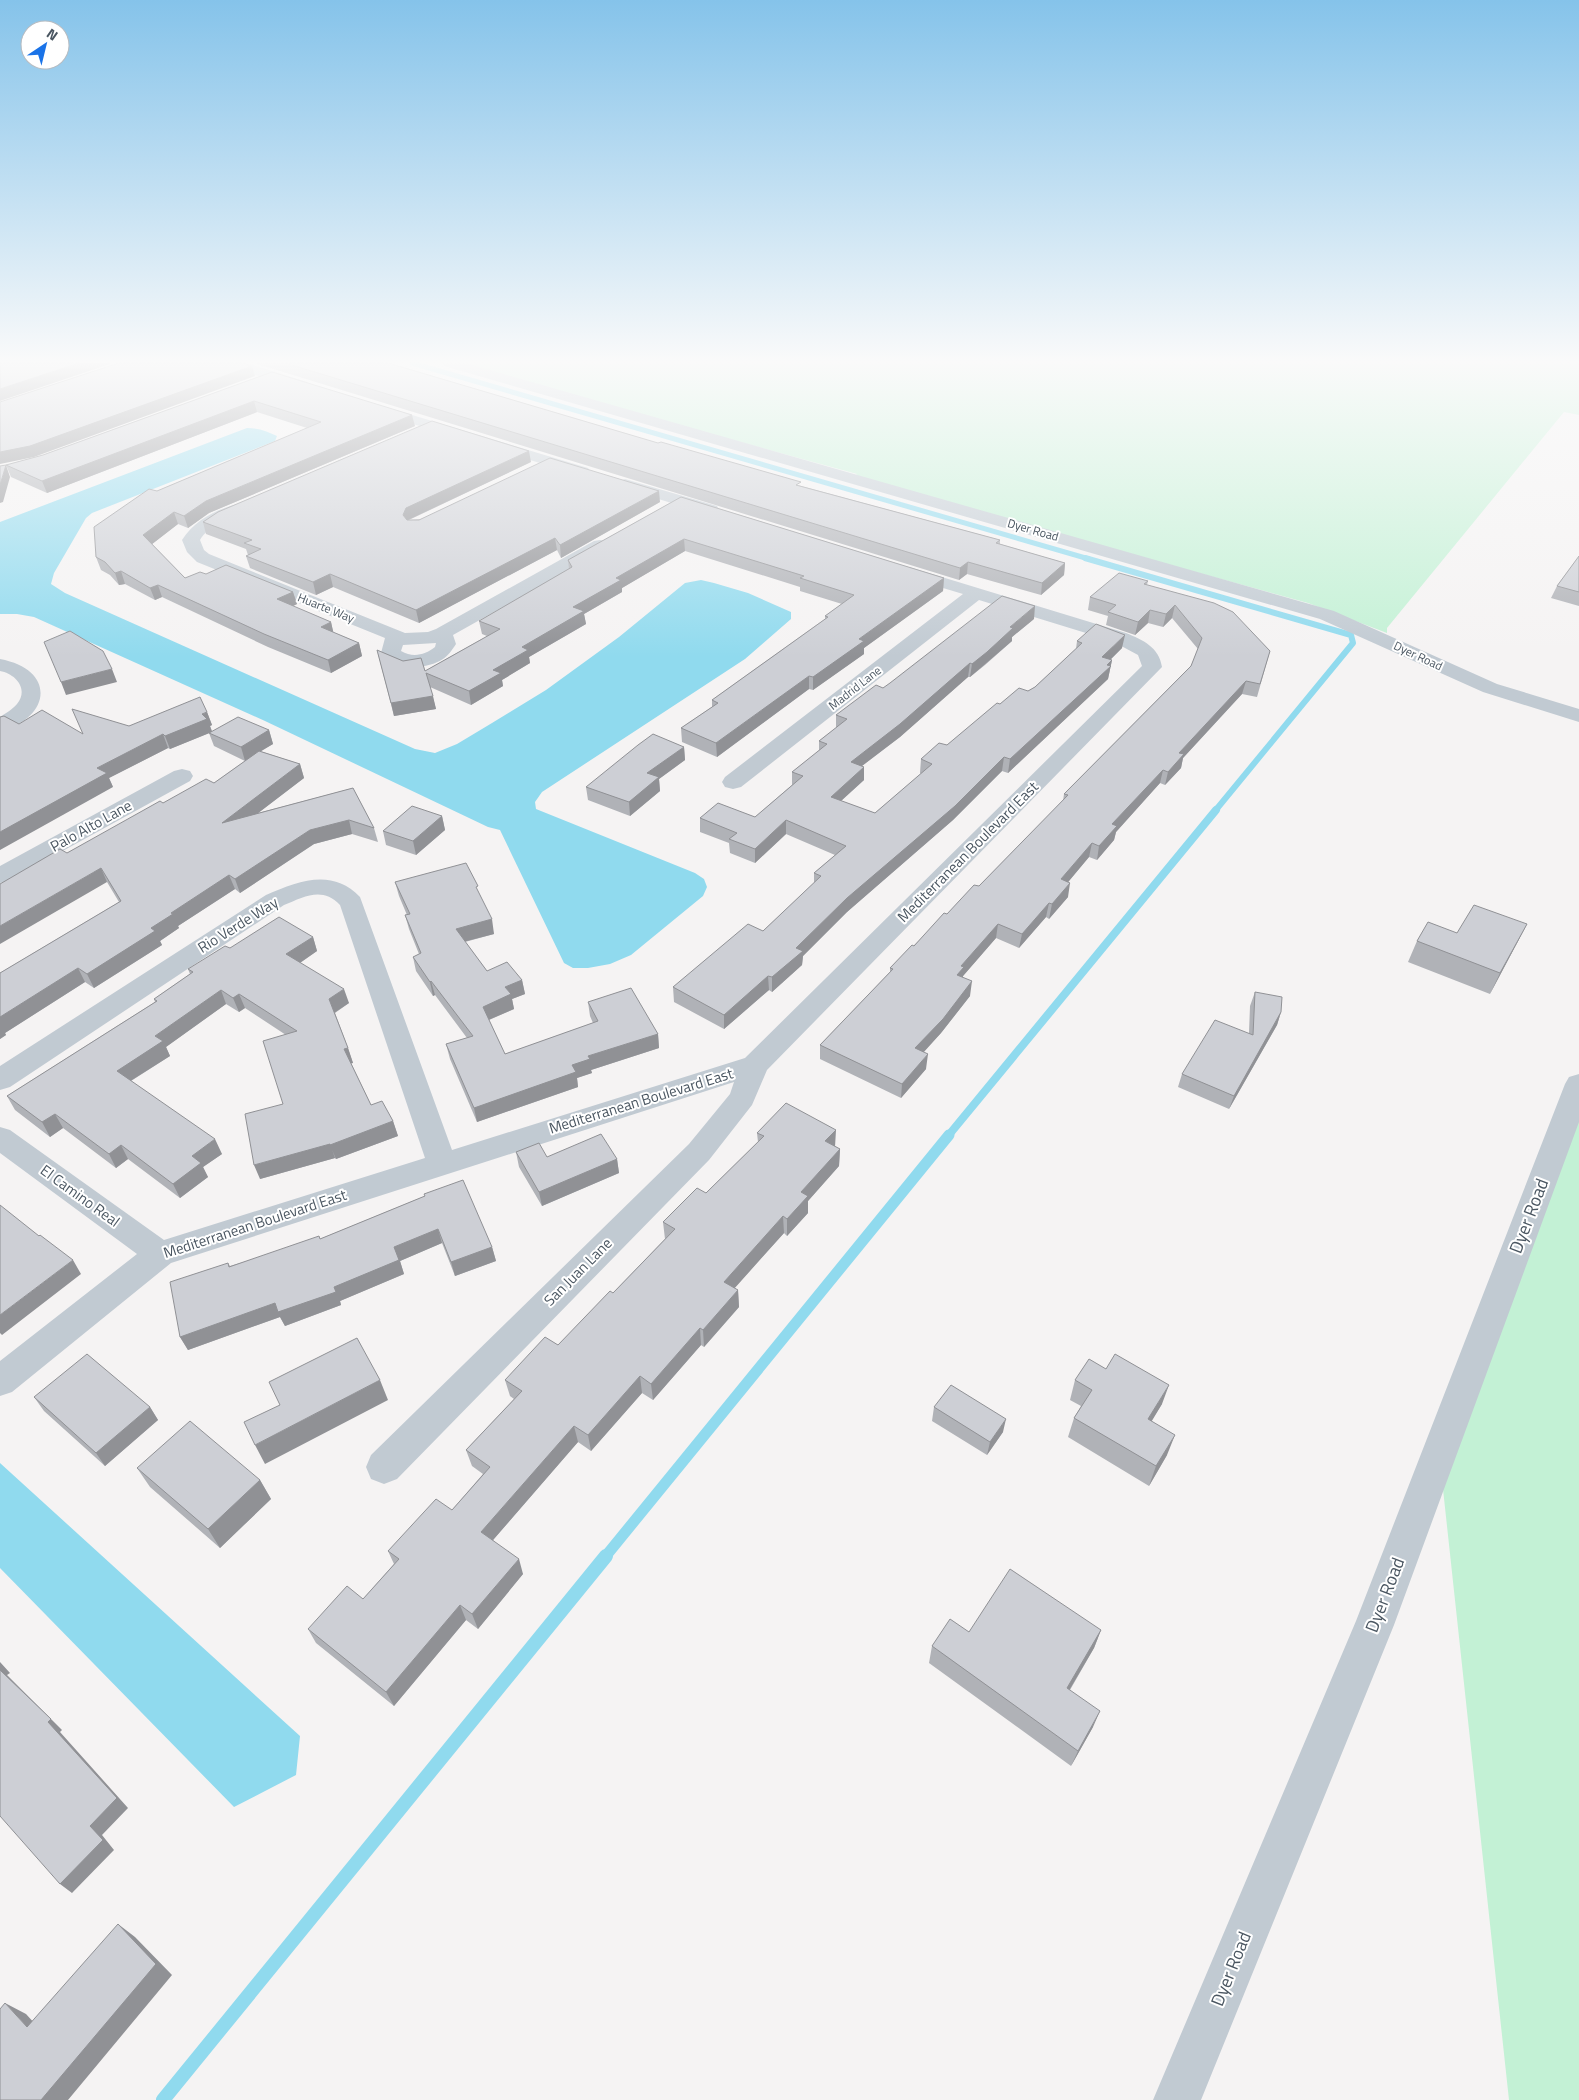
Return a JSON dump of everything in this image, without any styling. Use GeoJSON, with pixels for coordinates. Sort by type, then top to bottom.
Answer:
{"type":"FeatureCollection","features":[{"type":"Feature","properties":{"kind":"street"},"geometry":{"type":"LineString","coordinates":[[532,469],[550,461],[726,515]]}},
{"type":"Feature","properties":{"kind":"street","name":"Dyer Road"},"geometry":{"type":"LineString","coordinates":[[790,461],[1327,615],[1490,688],[1579,716]]}},
{"type":"Feature","properties":{"kind":"street"},"geometry":{"type":"LineString","coordinates":[[662,510],[679,501]]}},
{"type":"Feature","properties":{"kind":"street","name":"Huarte Way"},"geometry":{"type":"LineString","coordinates":[[250,503],[214,519],[195,532],[191,540],[196,552],[203,558],[395,636],[391,652],[396,658],[405,661],[416,661],[436,655],[444,649],[446,644],[443,633],[612,539]]}},
{"type":"Feature","properties":{"kind":"street"},"geometry":{"type":"LineString","coordinates":[[892,567],[976,592]]}},
{"type":"Feature","properties":{"kind":"street","name":"Mediterranean Boulevard East"},"geometry":{"type":"LineString","coordinates":[[0,1381],[160,1254],[755,1065],[1152,667],[1152,659],[1138,645],[1119,637],[976,592]]}},
{"type":"Feature","properties":{"kind":"street","name":"Madrid Lane"},"geometry":{"type":"LineString","coordinates":[[733,782],[976,592]]}},
{"type":"Feature","properties":{"kind":"street"},"geometry":{"type":"LineString","coordinates":[[0,666],[20,670],[30,682],[31,698],[23,710],[0,725]]}},
{"type":"Feature","properties":{"kind":"street","name":"Palo Alto Lane"},"geometry":{"type":"LineString","coordinates":[[0,876],[182,776]]}},
{"type":"Feature","properties":{"kind":"street","name":"Rio Verde Way"},"geometry":{"type":"LineString","coordinates":[[0,1080],[275,900],[301,889],[344,882],[442,1163]]}},
{"type":"Feature","properties":{"kind":"street","name":"San Juan Lane"},"geometry":{"type":"LineString","coordinates":[[384,1467],[699,1152],[742,1098],[755,1065]]}},
{"type":"Feature","properties":{"kind":"street","name":"Dyer Road"},"geometry":{"type":"LineString","coordinates":[[1177,2100],[1374,1625],[1579,1084]]}},
{"type":"Feature","properties":{"kind":"street","name":"El Camino Real"},"geometry":{"type":"LineString","coordinates":[[0,1138],[160,1254]]}},
{"type":"Feature","properties":{"kind":"green space"},"geometry":{"type":"Polygon","coordinates":[[[810,461],[1524,461],[1387,628],[1387,633],[1308,603],[853,478],[857,474],[810,461]]]}},
{"type":"Feature","properties":{"kind":"green space"},"geometry":{"type":"Polygon","coordinates":[[[1579,1120],[1579,2100],[1509,2100],[1439,1452],[1579,1120]]]}},
{"type":"Feature","properties":{"kind":"water"},"geometry":{"type":"Polygon","coordinates":[[[160,461],[224,461],[92,513],[86,518],[54,573],[51,584],[65,593],[415,749],[435,753],[457,744],[546,690],[619,637],[685,583],[701,580],[748,593],[791,612],[791,619],[745,659],[542,792],[535,802],[536,809],[695,873],[704,879],[707,887],[703,896],[631,955],[610,964],[588,968],[573,968],[564,963],[500,830],[488,827],[265,721],[34,617],[0,614],[0,522],[160,461]]]}},
{"type":"Feature","properties":{"kind":"water"},"geometry":{"type":"Polygon","coordinates":[[[0,1463],[300,1736],[296,1775],[234,1807],[0,1568],[0,1463]]]}},
{"type":"Feature","properties":{"kind":"building"},"geometry":{"type":"Polygon","coordinates":[[[21,461],[95,461],[42,481],[6,465],[21,461]]]}},
{"type":"Feature","properties":{"kind":"building"},"geometry":{"type":"Polygon","coordinates":[[[228,461],[302,461],[206,501],[184,516],[174,512],[143,535],[185,578],[200,572],[206,574],[226,565],[293,592],[277,599],[331,622],[321,627],[359,643],[328,660],[264,634],[158,585],[150,588],[121,571],[115,573],[105,562],[96,557],[94,527],[149,489],[157,491],[228,461]]]}},
{"type":"Feature","properties":{"kind":"building"},"geometry":{"type":"Polygon","coordinates":[[[338,461],[507,461],[406,508],[403,515],[407,520],[419,520],[544,461],[560,461],[659,491],[560,545],[555,538],[416,610],[330,574],[313,582],[246,556],[261,549],[244,543],[252,540],[203,522],[218,512],[338,461]]]}},
{"type":"Feature","properties":{"kind":"building"},"geometry":{"type":"Polygon","coordinates":[[[608,461],[728,461],[801,482],[796,485],[1000,540],[996,543],[1065,563],[1042,583],[968,562],[960,568],[608,461]]]}},
{"type":"Feature","properties":{"kind":"building"},"geometry":{"type":"Polygon","coordinates":[[[6,465],[0,485],[0,466],[6,465]]]}},
{"type":"Feature","properties":{"kind":"building"},"geometry":{"type":"Polygon","coordinates":[[[681,497],[944,578],[859,639],[864,641],[813,677],[809,676],[716,743],[681,728],[718,703],[712,700],[828,617],[825,616],[854,595],[800,578],[804,576],[684,539],[616,578],[621,580],[573,607],[584,611],[522,647],[528,650],[493,670],[501,673],[469,691],[426,673],[433,696],[391,703],[377,650],[403,661],[421,658],[425,671],[500,629],[479,621],[572,567],[568,560],[681,497]]]}},
{"type":"Feature","properties":{"kind":"building"},"geometry":{"type":"Polygon","coordinates":[[[1579,556],[1579,592],[1557,586],[1579,556]]]}},
{"type":"Feature","properties":{"kind":"building"},"geometry":{"type":"Polygon","coordinates":[[[1119,573],[1148,581],[1144,584],[1214,603],[1233,612],[1270,651],[1260,684],[1246,681],[1179,753],[1184,754],[1168,772],[1163,770],[1112,824],[1117,826],[1099,846],[1092,843],[1061,879],[1070,883],[1052,904],[1049,903],[1022,934],[998,924],[961,966],[964,967],[957,975],[972,981],[943,1019],[915,1048],[928,1054],[902,1084],[820,1045],[893,969],[890,968],[912,945],[914,946],[944,913],[947,914],[974,885],[979,886],[1068,795],[1064,794],[1191,666],[1202,638],[1175,605],[1166,614],[1150,610],[1138,622],[1108,612],[1116,605],[1090,597],[1119,573]]]}},
{"type":"Feature","properties":{"kind":"building"},"geometry":{"type":"Polygon","coordinates":[[[1002,596],[1035,606],[1010,627],[1013,628],[987,652],[972,664],[970,663],[900,724],[851,762],[864,767],[831,797],[875,813],[932,764],[921,759],[939,743],[947,745],[997,703],[1000,704],[1019,688],[1028,691],[1035,687],[1082,643],[1077,641],[1096,624],[1125,635],[1102,657],[1112,660],[1107,665],[1111,666],[1010,759],[1004,757],[955,806],[847,898],[796,948],[803,951],[772,977],[768,976],[724,1015],[673,987],[748,924],[763,931],[821,876],[814,873],[846,846],[786,820],[755,849],[729,839],[737,833],[700,818],[718,803],[755,817],[803,776],[792,772],[827,744],[819,741],[847,719],[836,715],[876,685],[883,688],[890,683],[1002,596]]]}},
{"type":"Feature","properties":{"kind":"building"},"geometry":{"type":"Polygon","coordinates":[[[70,631],[103,651],[112,669],[61,682],[44,642],[70,631]]]}},
{"type":"Feature","properties":{"kind":"building"},"geometry":{"type":"Polygon","coordinates":[[[200,697],[207,712],[202,714],[207,719],[165,736],[163,734],[97,768],[107,773],[0,832],[0,717],[4,716],[19,724],[42,710],[83,734],[72,709],[129,726],[200,697]]]}},
{"type":"Feature","properties":{"kind":"building"},"geometry":{"type":"Polygon","coordinates":[[[238,717],[269,730],[241,747],[209,733],[238,717]]]}},
{"type":"Feature","properties":{"kind":"building"},"geometry":{"type":"Polygon","coordinates":[[[653,734],[684,747],[647,773],[659,777],[629,802],[586,787],[638,745],[653,734]]]}},
{"type":"Feature","properties":{"kind":"building"},"geometry":{"type":"Polygon","coordinates":[[[259,751],[300,764],[222,823],[353,788],[374,828],[349,820],[310,830],[235,879],[229,875],[151,928],[155,931],[87,974],[78,968],[0,1017],[0,973],[121,901],[101,868],[0,926],[0,884],[60,849],[67,853],[160,801],[163,803],[206,779],[214,783],[259,751]]]}},
{"type":"Feature","properties":{"kind":"building"},"geometry":{"type":"Polygon","coordinates":[[[412,806],[442,816],[413,841],[383,831],[412,806]]]}},
{"type":"Feature","properties":{"kind":"building"},"geometry":{"type":"Polygon","coordinates":[[[466,863],[492,919],[456,929],[487,971],[507,962],[522,980],[505,987],[511,994],[483,1007],[505,1054],[598,1021],[588,1002],[631,988],[658,1034],[588,1056],[590,1059],[572,1065],[576,1072],[474,1108],[446,1044],[473,1036],[430,982],[413,957],[421,953],[405,915],[410,914],[395,882],[466,863]]]}},
{"type":"Feature","properties":{"kind":"building"},"geometry":{"type":"Polygon","coordinates":[[[1474,905],[1527,924],[1500,973],[1417,941],[1428,922],[1457,933],[1474,905]]]}},
{"type":"Feature","properties":{"kind":"building"},"geometry":{"type":"Polygon","coordinates":[[[279,917],[313,937],[286,954],[344,989],[329,999],[348,1048],[344,1049],[371,1105],[382,1101],[393,1121],[330,1145],[254,1165],[245,1114],[283,1104],[263,1041],[297,1031],[239,994],[233,998],[221,990],[155,1036],[163,1041],[117,1071],[215,1139],[192,1156],[201,1163],[173,1184],[121,1145],[109,1154],[55,1114],[42,1122],[7,1096],[157,1001],[154,999],[193,972],[188,969],[225,946],[230,948],[279,917]]]}},
{"type":"Feature","properties":{"kind":"building"},"geometry":{"type":"Polygon","coordinates":[[[1255,992],[1282,997],[1281,1012],[1234,1096],[1182,1074],[1215,1020],[1253,1035],[1255,992]]]}},
{"type":"Feature","properties":{"kind":"building"},"geometry":{"type":"Polygon","coordinates":[[[786,1103],[836,1130],[825,1141],[840,1149],[801,1192],[808,1196],[787,1219],[783,1216],[724,1282],[738,1290],[703,1330],[700,1328],[651,1384],[640,1376],[588,1435],[574,1426],[481,1532],[519,1559],[472,1614],[460,1605],[386,1692],[308,1629],[347,1586],[363,1599],[399,1559],[388,1551],[436,1499],[452,1510],[490,1467],[466,1450],[522,1391],[505,1380],[545,1337],[558,1345],[610,1291],[613,1293],[675,1229],[663,1222],[697,1188],[706,1193],[764,1136],[757,1133],[786,1103]]]}},
{"type":"Feature","properties":{"kind":"building"},"geometry":{"type":"Polygon","coordinates":[[[601,1134],[617,1159],[539,1192],[516,1152],[539,1143],[547,1157],[601,1134]]]}},
{"type":"Feature","properties":{"kind":"building"},"geometry":{"type":"Polygon","coordinates":[[[463,1180],[492,1247],[451,1262],[438,1229],[394,1247],[399,1260],[334,1287],[336,1292],[278,1312],[275,1303],[180,1337],[170,1282],[228,1263],[229,1267],[319,1236],[320,1239],[425,1196],[424,1194],[463,1180]]]}},
{"type":"Feature","properties":{"kind":"building"},"geometry":{"type":"Polygon","coordinates":[[[0,1205],[73,1260],[0,1315],[0,1205]]]}},
{"type":"Feature","properties":{"kind":"building"},"geometry":{"type":"Polygon","coordinates":[[[357,1338],[380,1380],[255,1445],[244,1422],[280,1405],[269,1382],[357,1338]]]}},
{"type":"Feature","properties":{"kind":"building"},"geometry":{"type":"Polygon","coordinates":[[[87,1354],[150,1407],[96,1453],[34,1397],[87,1354]]]}},
{"type":"Feature","properties":{"kind":"building"},"geometry":{"type":"Polygon","coordinates":[[[1115,1354],[1169,1385],[1148,1419],[1175,1435],[1156,1466],[1074,1418],[1092,1390],[1075,1380],[1089,1359],[1106,1369],[1115,1354]]]}},
{"type":"Feature","properties":{"kind":"building"},"geometry":{"type":"Polygon","coordinates":[[[951,1385],[1006,1419],[990,1442],[934,1407],[951,1385]]]}},
{"type":"Feature","properties":{"kind":"building"},"geometry":{"type":"Polygon","coordinates":[[[190,1421],[260,1480],[208,1529],[137,1468],[190,1421]]]}},
{"type":"Feature","properties":{"kind":"building"},"geometry":{"type":"Polygon","coordinates":[[[1010,1569],[1101,1630],[1067,1688],[1100,1711],[1078,1751],[932,1646],[950,1619],[969,1632],[1010,1569]]]}},
{"type":"Feature","properties":{"kind":"building"},"geometry":{"type":"Polygon","coordinates":[[[0,1670],[51,1719],[48,1722],[117,1798],[90,1826],[103,1840],[60,1884],[0,1816],[0,1670]]]}},
{"type":"Feature","properties":{"kind":"building"},"geometry":{"type":"Polygon","coordinates":[[[118,1924],[156,1964],[41,2100],[0,2100],[0,2009],[5,2003],[27,2027],[118,1924]]]}},
{"type":"Feature","properties":{"kind":"waterway"},"geometry":{"type":"LineString","coordinates":[[750,461],[1089,559]]}},
{"type":"Feature","properties":{"kind":"waterway"},"geometry":{"type":"LineString","coordinates":[[1085,558],[1351,635],[1353,643],[1215,811]]}},
{"type":"Feature","properties":{"kind":"waterway"},"geometry":{"type":"LineString","coordinates":[[948,1136],[1216,810]]}},
{"type":"Feature","properties":{"kind":"waterway"},"geometry":{"type":"LineString","coordinates":[[605,1557],[949,1135]]}},
{"type":"Feature","properties":{"kind":"waterway"},"geometry":{"type":"LineString","coordinates":[[163,2100],[606,1556]]}}]}
